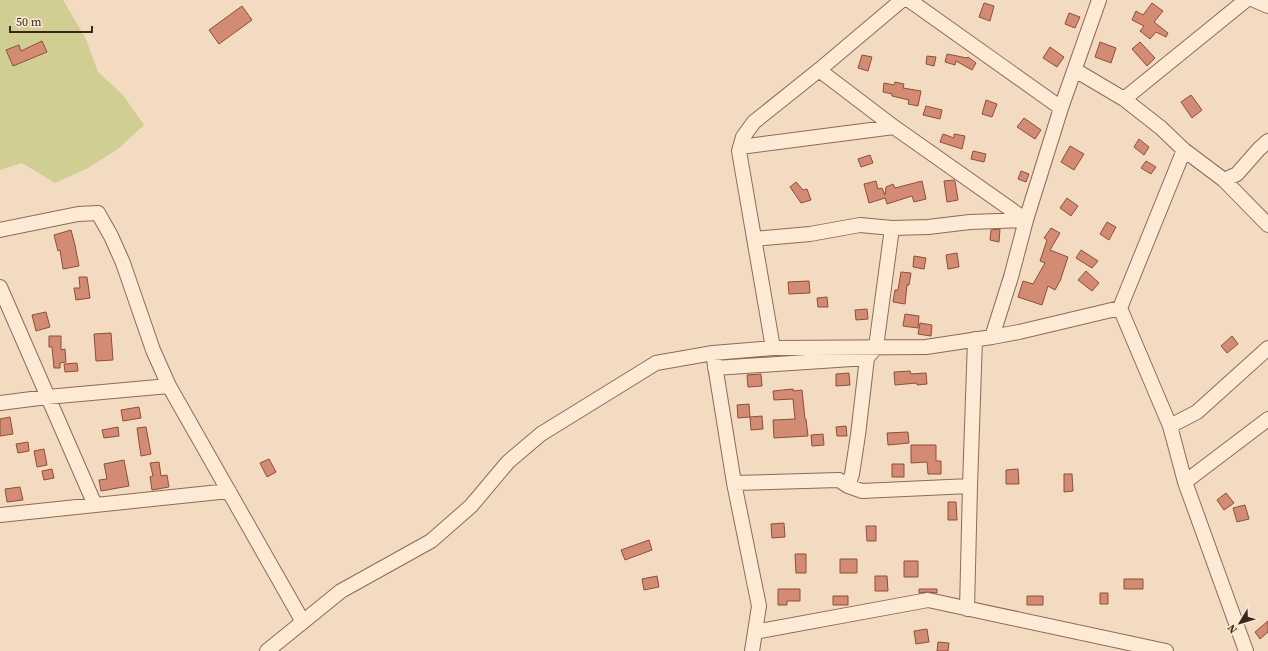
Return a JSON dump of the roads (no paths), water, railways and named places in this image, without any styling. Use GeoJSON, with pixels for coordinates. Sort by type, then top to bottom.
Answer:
{"type":"FeatureCollection","features":[{"type":"Feature","properties":{"kind":"street"},"geometry":{"type":"LineString","coordinates":[[773,348],[739,151],[743,137],[754,122],[819,70],[902,0]]}},
{"type":"Feature","properties":{"kind":"street"},"geometry":{"type":"LineString","coordinates":[[909,0],[1061,108]]}},
{"type":"Feature","properties":{"kind":"street"},"geometry":{"type":"LineString","coordinates":[[992,337],[1061,108],[1099,0]]}},
{"type":"Feature","properties":{"kind":"street"},"geometry":{"type":"LineString","coordinates":[[1124,99],[1246,0]]}},
{"type":"Feature","properties":{"kind":"street"},"geometry":{"type":"LineString","coordinates":[[1254,0],[1268,6]]}},
{"type":"Feature","properties":{"kind":"street"},"geometry":{"type":"LineString","coordinates":[[819,70],[894,127],[1026,220]]}},
{"type":"Feature","properties":{"kind":"street"},"geometry":{"type":"LineString","coordinates":[[1075,70],[1124,99],[1160,128],[1184,150],[1224,180],[1268,225]]}},
{"type":"Feature","properties":{"kind":"street"},"geometry":{"type":"LineString","coordinates":[[740,147],[894,127]]}},
{"type":"Feature","properties":{"kind":"street"},"geometry":{"type":"LineString","coordinates":[[1224,180],[1237,174],[1268,141]]}},
{"type":"Feature","properties":{"kind":"street"},"geometry":{"type":"LineString","coordinates":[[1184,150],[1120,308],[1170,426],[1185,482],[1246,651]]}},
{"type":"Feature","properties":{"kind":"street"},"geometry":{"type":"LineString","coordinates":[[0,230],[78,214],[98,213],[111,236],[123,263],[153,350],[168,386],[303,622]]}},
{"type":"Feature","properties":{"kind":"street"},"geometry":{"type":"LineString","coordinates":[[754,239],[810,234],[860,225],[892,228],[928,227],[970,222],[1026,220]]}},
{"type":"Feature","properties":{"kind":"street"},"geometry":{"type":"LineString","coordinates":[[848,486],[852,474],[892,228]]}},
{"type":"Feature","properties":{"kind":"street"},"geometry":{"type":"LineString","coordinates":[[0,287],[47,398],[95,505]]}},
{"type":"Feature","properties":{"kind":"street"},"geometry":{"type":"LineString","coordinates":[[716,368],[871,353],[992,337],[1120,308]]}},
{"type":"Feature","properties":{"kind":"street"},"geometry":{"type":"LineString","coordinates":[[967,609],[976,339]]}},
{"type":"Feature","properties":{"kind":"street"},"geometry":{"type":"LineString","coordinates":[[267,651],[341,591],[431,541],[471,506],[508,462],[540,434],[656,363],[713,353],[773,348],[871,353]]}},
{"type":"Feature","properties":{"kind":"street"},"geometry":{"type":"LineString","coordinates":[[1170,426],[1197,412],[1268,348]]}},
{"type":"Feature","properties":{"kind":"street"},"geometry":{"type":"LineString","coordinates":[[713,353],[734,482],[759,606],[752,651]]}},
{"type":"Feature","properties":{"kind":"street"},"geometry":{"type":"LineString","coordinates":[[0,403],[168,386]]}},
{"type":"Feature","properties":{"kind":"street"},"geometry":{"type":"LineString","coordinates":[[1185,482],[1268,418]]}},
{"type":"Feature","properties":{"kind":"street"},"geometry":{"type":"LineString","coordinates":[[734,482],[839,480],[848,486],[862,491],[970,486]]}},
{"type":"Feature","properties":{"kind":"street"},"geometry":{"type":"LineString","coordinates":[[0,515],[229,491]]}},
{"type":"Feature","properties":{"kind":"street"},"geometry":{"type":"LineString","coordinates":[[755,632],[928,600],[1166,651]]}}]}
